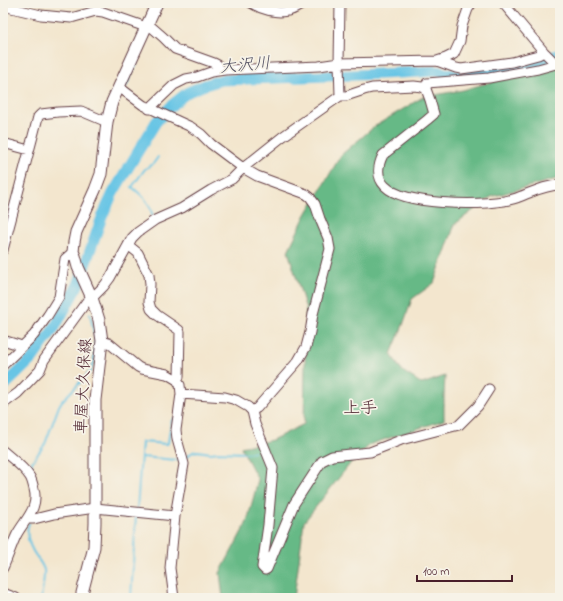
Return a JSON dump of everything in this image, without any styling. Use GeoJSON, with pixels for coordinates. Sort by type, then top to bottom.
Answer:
{"type":"FeatureCollection","features":[{"type":"Feature","properties":{"kind":"main road","name":"車屋大久保線"},"geometry":{"type":"LineString","coordinates":[[82,598],[94,547],[95,400],[102,341],[99,320],[74,254],[74,242],[76,232],[101,174],[107,122],[112,102],[157,3]]}},
{"type":"Feature","properties":{"kind":"street"},"geometry":{"type":"LineString","coordinates":[[252,3],[265,10],[284,12],[305,3]]}},
{"type":"Feature","properties":{"kind":"street"},"geometry":{"type":"LineString","coordinates":[[340,3],[340,92]]}},
{"type":"Feature","properties":{"kind":"street"},"geometry":{"type":"LineString","coordinates":[[151,110],[174,85],[186,78],[197,77],[217,71],[438,61],[454,54],[460,41],[462,26],[468,9],[472,3]]}},
{"type":"Feature","properties":{"kind":"street"},"geometry":{"type":"LineString","coordinates":[[503,3],[546,54],[557,64]]}},
{"type":"Feature","properties":{"kind":"street"},"geometry":{"type":"LineString","coordinates":[[3,6],[41,15],[71,18],[96,11],[103,12],[147,25],[163,36],[175,49],[218,65]]}},
{"type":"Feature","properties":{"kind":"street"},"geometry":{"type":"LineString","coordinates":[[438,61],[461,69],[512,62],[546,54]]}},
{"type":"Feature","properties":{"kind":"street"},"geometry":{"type":"LineString","coordinates":[[557,64],[489,78],[427,83],[426,89],[434,114],[383,154],[378,170],[380,178],[385,186],[395,192],[406,196],[446,203],[467,204],[503,201],[518,198],[541,188],[560,185]]}},
{"type":"Feature","properties":{"kind":"street"},"geometry":{"type":"LineString","coordinates":[[340,92],[346,96],[372,88],[414,86],[426,89]]}},
{"type":"Feature","properties":{"kind":"street"},"geometry":{"type":"LineString","coordinates":[[119,87],[151,110],[191,127],[243,168],[257,176],[302,192],[310,197],[315,204],[328,238],[330,249],[306,347],[298,361],[257,408],[252,411]]}},
{"type":"Feature","properties":{"kind":"street"},"geometry":{"type":"LineString","coordinates":[[3,404],[18,393],[40,370],[44,360],[88,301],[90,295],[104,286],[110,278],[132,238],[138,232],[155,220],[182,208],[232,179],[243,168],[340,92]]}},
{"type":"Feature","properties":{"kind":"street"},"geometry":{"type":"LineString","coordinates":[[3,250],[27,149],[40,114],[81,111],[107,122]]}},
{"type":"Feature","properties":{"kind":"street"},"geometry":{"type":"LineString","coordinates":[[3,143],[27,149]]}},
{"type":"Feature","properties":{"kind":"street"},"geometry":{"type":"LineString","coordinates":[[128,245],[138,254],[150,275],[149,302],[152,309],[180,332],[179,377],[177,380]]}},
{"type":"Feature","properties":{"kind":"street"},"geometry":{"type":"LineString","coordinates":[[3,365],[34,335],[48,315],[59,297],[65,259],[74,254]]}},
{"type":"Feature","properties":{"kind":"street"},"geometry":{"type":"LineString","coordinates":[[3,340],[22,346]]}},
{"type":"Feature","properties":{"kind":"street"},"geometry":{"type":"LineString","coordinates":[[102,341],[109,343],[138,367],[167,374],[177,380],[180,385],[181,394],[176,430],[184,464],[175,516],[170,568],[174,598]]}},
{"type":"Feature","properties":{"kind":"street"},"geometry":{"type":"LineString","coordinates":[[181,394],[225,397],[236,400],[252,411],[255,424],[272,468],[268,525],[262,567],[265,570],[267,569],[294,504],[322,461],[332,456],[370,452],[401,440],[459,425],[478,406],[489,389]]}},
{"type":"Feature","properties":{"kind":"street"},"geometry":{"type":"LineString","coordinates":[[3,451],[26,472],[32,481],[36,496],[34,504],[18,533],[3,568]]}},
{"type":"Feature","properties":{"kind":"street"},"geometry":{"type":"LineString","coordinates":[[27,519],[95,508],[175,516]]}},
{"type":"Feature","properties":{"kind":"street"},"geometry":{"type":"LineString","coordinates":[[3,593],[16,598]]}},
{"type":"Feature","properties":{"kind":"green space"},"geometry":{"type":"Polygon","coordinates":[[[560,62],[560,178],[491,197],[455,224],[434,283],[412,299],[391,354],[401,370],[422,384],[445,376],[444,420],[371,444],[353,460],[304,522],[294,598],[223,598],[220,573],[247,522],[258,480],[241,447],[272,440],[304,424],[306,309],[288,251],[305,216],[341,155],[375,126],[423,97],[463,90],[560,62]]]}},
{"type":"Feature","properties":{"kind":"waterway"},"geometry":{"type":"LineString","coordinates":[[160,8],[167,3]]}},
{"type":"Feature","properties":{"kind":"waterway","name":"大沢川"},"geometry":{"type":"LineString","coordinates":[[3,387],[32,359],[55,327],[78,285],[102,217],[113,193],[156,122],[173,104],[188,92],[221,80],[436,71],[458,76],[518,67],[560,54]]}},
{"type":"Feature","properties":{"kind":"waterway"},"geometry":{"type":"LineString","coordinates":[[125,88],[136,65],[137,59]]}},
{"type":"Feature","properties":{"kind":"waterway"},"geometry":{"type":"LineString","coordinates":[[153,218],[146,200],[132,187],[145,169],[153,164],[158,157]]}},
{"type":"Feature","properties":{"kind":"waterway"},"geometry":{"type":"LineString","coordinates":[[32,474],[30,468],[32,462],[45,444],[59,406],[90,372],[94,361],[95,338],[90,314]]}},
{"type":"Feature","properties":{"kind":"waterway"},"geometry":{"type":"LineString","coordinates":[[137,509],[142,442],[167,444],[171,422],[174,418]]}},
{"type":"Feature","properties":{"kind":"waterway"},"geometry":{"type":"LineString","coordinates":[[186,457],[197,451],[211,453],[254,452]]}},
{"type":"Feature","properties":{"kind":"waterway"},"geometry":{"type":"LineString","coordinates":[[141,457],[180,459]]}},
{"type":"Feature","properties":{"kind":"waterway"},"geometry":{"type":"LineString","coordinates":[[131,598],[136,515]]}},
{"type":"Feature","properties":{"kind":"waterway"},"geometry":{"type":"LineString","coordinates":[[29,523],[27,533],[29,542],[44,570],[41,598]]}},
{"type":"Feature","properties":{"kind":"district","name":"上手"},"geometry":{"type":"Point","coordinates":[360,407]}}]}
